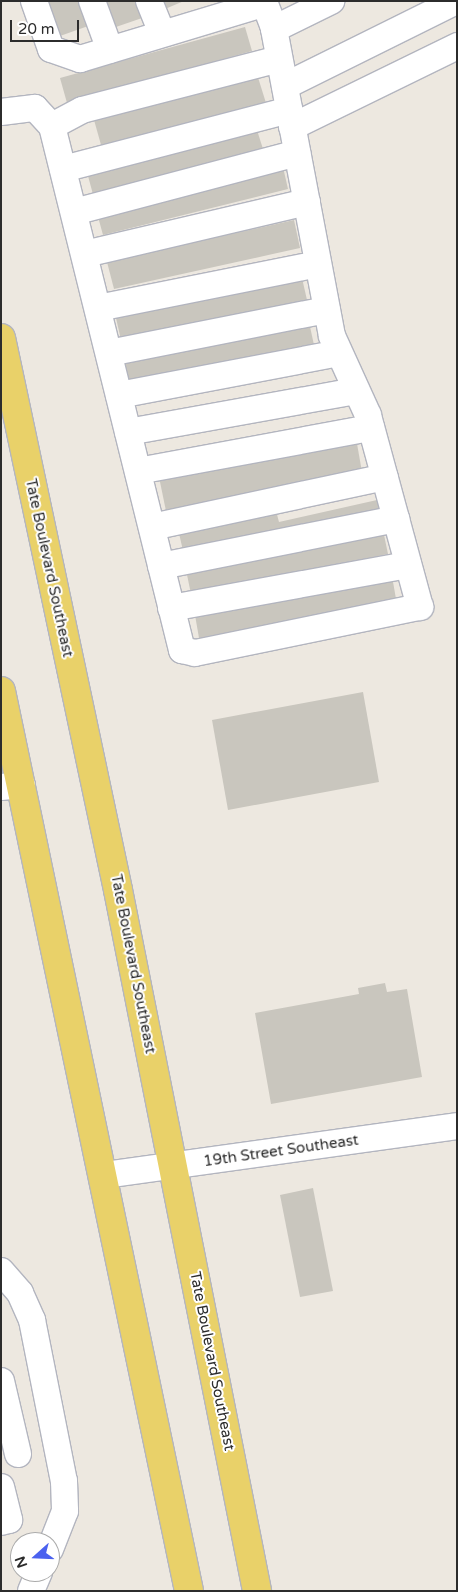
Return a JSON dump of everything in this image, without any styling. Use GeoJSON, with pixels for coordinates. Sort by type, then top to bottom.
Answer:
{"type":"FeatureCollection","features":[{"type":"Feature","properties":{"kind":"main road","name":"Tate Boulevard Southeast"},"geometry":{"type":"LineString","coordinates":[[1,338],[173,1166],[257,1591]]}},
{"type":"Feature","properties":{"kind":"main road"},"geometry":{"type":"LineString","coordinates":[[1,691],[12,786],[104,1176],[189,1591]]}},
{"type":"Feature","properties":{"kind":"street"},"geometry":{"type":"LineString","coordinates":[[1,112],[35,108],[52,126],[182,650],[195,653],[420,606],[371,428],[338,353],[327,310],[274,29],[264,2],[212,10],[162,34],[80,59],[50,48],[34,1]]}},
{"type":"Feature","properties":{"kind":"street"},"geometry":{"type":"LineString","coordinates":[[92,1],[110,50]]}},
{"type":"Feature","properties":{"kind":"street"},"geometry":{"type":"LineString","coordinates":[[150,1],[162,34]]}},
{"type":"Feature","properties":{"kind":"street"},"geometry":{"type":"LineString","coordinates":[[274,29],[331,1]]}},
{"type":"Feature","properties":{"kind":"street"},"geometry":{"type":"LineString","coordinates":[[289,107],[456,1]]}},
{"type":"Feature","properties":{"kind":"street"},"geometry":{"type":"LineString","coordinates":[[63,170],[289,107],[457,46]]}},
{"type":"Feature","properties":{"kind":"street"},"geometry":{"type":"LineString","coordinates":[[52,126],[82,110],[279,59]]}},
{"type":"Feature","properties":{"kind":"street"},"geometry":{"type":"LineString","coordinates":[[74,212],[297,153]]}},
{"type":"Feature","properties":{"kind":"street"},"geometry":{"type":"LineString","coordinates":[[85,254],[307,202]]}},
{"type":"Feature","properties":{"kind":"street"},"geometry":{"type":"LineString","coordinates":[[98,308],[318,264]]}},
{"type":"Feature","properties":{"kind":"street"},"geometry":{"type":"LineString","coordinates":[[109,353],[327,310]]}},
{"type":"Feature","properties":{"kind":"street"},"geometry":{"type":"LineString","coordinates":[[119,395],[338,353]]}},
{"type":"Feature","properties":{"kind":"street"},"geometry":{"type":"LineString","coordinates":[[128,432],[356,391]]}},
{"type":"Feature","properties":{"kind":"street"},"geometry":{"type":"LineString","coordinates":[[138,471],[371,428]]}},
{"type":"Feature","properties":{"kind":"street"},"geometry":{"type":"LineString","coordinates":[[152,527],[384,477]]}},
{"type":"Feature","properties":{"kind":"street"},"geometry":{"type":"LineString","coordinates":[[161,566],[396,519]]}},
{"type":"Feature","properties":{"kind":"street"},"geometry":{"type":"LineString","coordinates":[[171,608],[408,565]]}},
{"type":"Feature","properties":{"kind":"street","name":"19th Street Southeast"},"geometry":{"type":"LineString","coordinates":[[104,1176],[457,1126]]}},
{"type":"Feature","properties":{"kind":"street"},"geometry":{"type":"LineString","coordinates":[[1,1271],[20,1293],[32,1320],[66,1496],[55,1532]]}},
{"type":"Feature","properties":{"kind":"street"},"geometry":{"type":"LineString","coordinates":[[1,1381],[9,1456],[56,1445]]}},
{"type":"Feature","properties":{"kind":"street"},"geometry":{"type":"LineString","coordinates":[[1,1487],[8,1520],[1,1522]]}},
{"type":"Feature","properties":{"kind":"building"},"geometry":{"type":"Polygon","coordinates":[[[48,1],[83,1],[91,25],[60,36],[48,1]]]}},
{"type":"Feature","properties":{"kind":"building"},"geometry":{"type":"Polygon","coordinates":[[[104,1],[139,1],[145,17],[113,28],[104,1]]]}},
{"type":"Feature","properties":{"kind":"building"},"geometry":{"type":"Polygon","coordinates":[[[162,1],[184,1],[165,9],[162,1]]]}},
{"type":"Feature","properties":{"kind":"building"},"geometry":{"type":"Polygon","coordinates":[[[245,27],[252,51],[67,103],[60,78],[245,27]]]}},
{"type":"Feature","properties":{"kind":"building"},"geometry":{"type":"Polygon","coordinates":[[[256,71],[266,103],[103,152],[94,120],[256,71]]]}},
{"type":"Feature","properties":{"kind":"building"},"geometry":{"type":"Polygon","coordinates":[[[256,127],[263,149],[94,198],[88,176],[256,127]]]}},
{"type":"Feature","properties":{"kind":"building"},"geometry":{"type":"Polygon","coordinates":[[[283,167],[288,189],[103,235],[97,213],[283,167]]]}},
{"type":"Feature","properties":{"kind":"building"},"geometry":{"type":"Polygon","coordinates":[[[294,220],[300,248],[114,289],[107,262],[294,220]]]}},
{"type":"Feature","properties":{"kind":"building"},"geometry":{"type":"Polygon","coordinates":[[[302,278],[307,300],[121,340],[116,318],[302,278]]]}},
{"type":"Feature","properties":{"kind":"building"},"geometry":{"type":"Polygon","coordinates":[[[309,322],[314,345],[130,386],[125,362],[309,322]]]}},
{"type":"Feature","properties":{"kind":"building"},"geometry":{"type":"Polygon","coordinates":[[[356,438],[362,472],[166,511],[159,477],[356,438]]]}},
{"type":"Feature","properties":{"kind":"building"},"geometry":{"type":"Polygon","coordinates":[[[377,500],[380,512],[184,555],[178,529],[275,507],[279,522],[377,500]]]}},
{"type":"Feature","properties":{"kind":"building"},"geometry":{"type":"Polygon","coordinates":[[[383,530],[388,554],[191,594],[186,570],[383,530]]]}},
{"type":"Feature","properties":{"kind":"building"},"geometry":{"type":"Polygon","coordinates":[[[392,576],[396,599],[199,638],[195,615],[392,576]]]}},
{"type":"Feature","properties":{"kind":"building"},"geometry":{"type":"Polygon","coordinates":[[[363,692],[379,782],[228,810],[212,720],[363,692]]]}},
{"type":"Feature","properties":{"kind":"building"},"geometry":{"type":"Polygon","coordinates":[[[385,983],[387,992],[407,989],[422,1077],[271,1104],[255,1013],[359,994],[358,988],[385,983]]]}},
{"type":"Feature","properties":{"kind":"building"},"geometry":{"type":"Polygon","coordinates":[[[313,1188],[333,1291],[300,1297],[280,1195],[313,1188]]]}}]}
